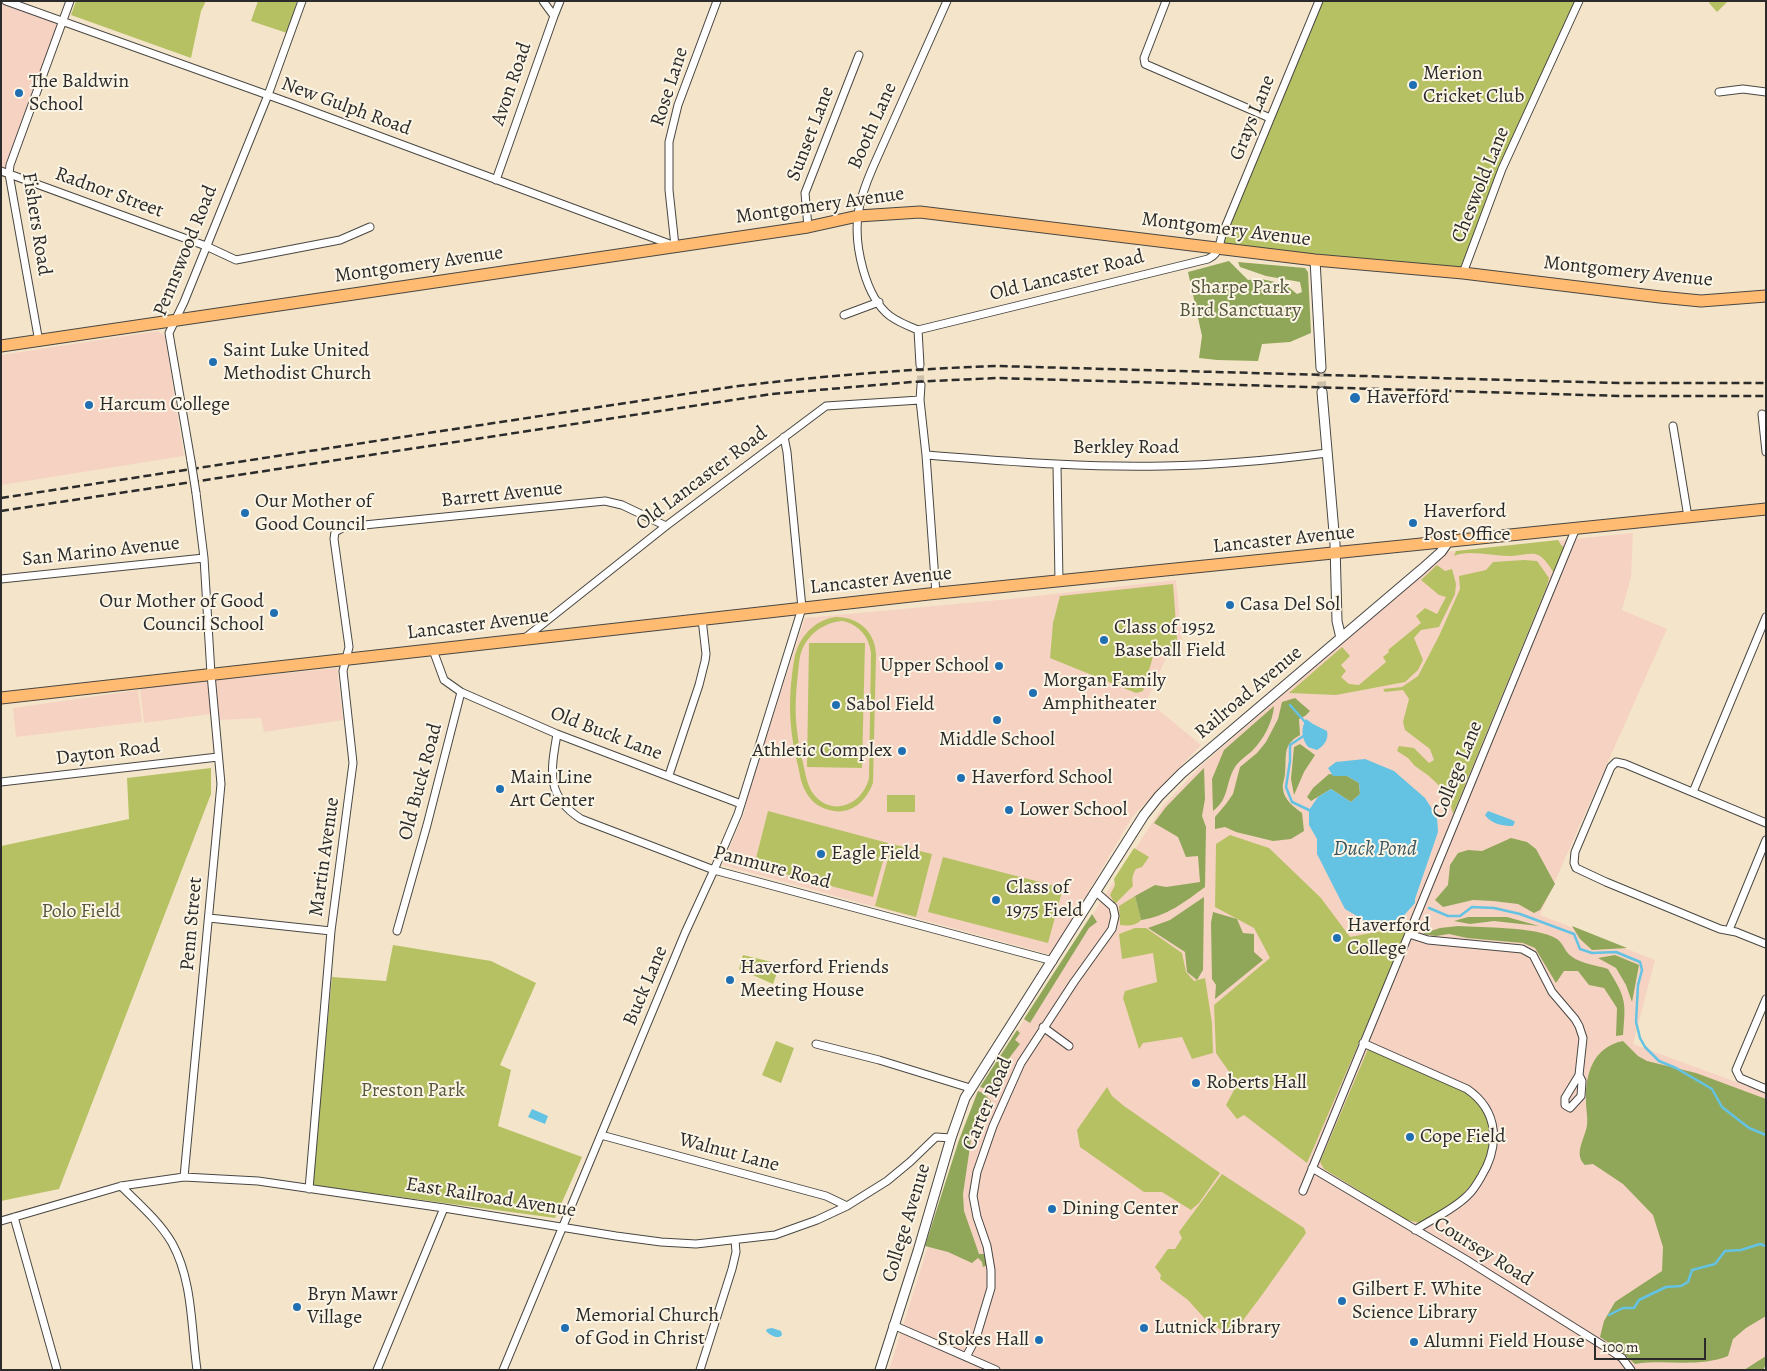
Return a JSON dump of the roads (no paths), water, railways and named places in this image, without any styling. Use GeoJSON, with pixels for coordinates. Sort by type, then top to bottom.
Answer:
{"type":"FeatureCollection","features":[{"type":"Feature","properties":{"kind":"main road","name":"Montgomery Avenue"},"geometry":{"type":"LineString","coordinates":[[1,346],[39,342],[808,226],[858,216],[920,212],[1316,260],[1463,273],[1701,301],[1766,296]]}},
{"type":"Feature","properties":{"kind":"main road","name":"Lancaster Avenue"},"geometry":{"type":"LineString","coordinates":[[1,698],[802,608],[1766,509]]}},
{"type":"Feature","properties":{"kind":"street","name":"New Gulph Road"},"geometry":{"type":"LineString","coordinates":[[6,1],[674,246]]}},
{"type":"Feature","properties":{"kind":"street","name":"Fishers Road"},"geometry":{"type":"LineString","coordinates":[[39,342],[5,173],[10,165],[70,1]]}},
{"type":"Feature","properties":{"kind":"street","name":"Pennswood Road"},"geometry":{"type":"LineString","coordinates":[[211,674],[204,558],[196,493],[170,333],[268,96],[302,1]]}},
{"type":"Feature","properties":{"kind":"street"},"geometry":{"type":"LineString","coordinates":[[543,1],[554,16]]}},
{"type":"Feature","properties":{"kind":"street","name":"Avon Road"},"geometry":{"type":"LineString","coordinates":[[496,180],[560,1]]}},
{"type":"Feature","properties":{"kind":"street","name":"Rose Lane"},"geometry":{"type":"LineString","coordinates":[[674,246],[669,190],[669,142],[678,105],[717,1]]}},
{"type":"Feature","properties":{"kind":"street","name":"Booth Lane"},"geometry":{"type":"LineString","coordinates":[[918,330],[889,315],[869,290],[864,275],[858,232],[858,216],[863,191],[947,1]]}},
{"type":"Feature","properties":{"kind":"street"},"geometry":{"type":"LineString","coordinates":[[1166,1],[1144,58],[1145,64],[1270,118]]}},
{"type":"Feature","properties":{"kind":"street","name":"Grays Lane"},"geometry":{"type":"LineString","coordinates":[[1219,248],[1222,235],[1319,1]]}},
{"type":"Feature","properties":{"kind":"street","name":"Cheswold Lane"},"geometry":{"type":"LineString","coordinates":[[1463,273],[1502,169],[1579,1]]}},
{"type":"Feature","properties":{"kind":"street","name":"Sunset Lane"},"geometry":{"type":"LineString","coordinates":[[808,226],[806,193],[859,55]]}},
{"type":"Feature","properties":{"kind":"street"},"geometry":{"type":"LineString","coordinates":[[1718,92],[1743,89],[1766,92]]}},
{"type":"Feature","properties":{"kind":"street","name":"Radnor Street"},"geometry":{"type":"LineString","coordinates":[[5,173],[206,246],[236,260],[340,240],[370,227]]}},
{"type":"Feature","properties":{"kind":"street","name":"Old Lancaster Road"},"geometry":{"type":"LineString","coordinates":[[918,330],[1208,259],[1219,248]]}},
{"type":"Feature","properties":{"kind":"street"},"geometry":{"type":"LineString","coordinates":[[1316,260],[1321,368]]}},
{"type":"Feature","properties":{"kind":"street"},"geometry":{"type":"LineString","coordinates":[[844,314],[879,302]]}},
{"type":"Feature","properties":{"kind":"street"},"geometry":{"type":"LineString","coordinates":[[918,330],[920,365]]}},
{"type":"Feature","properties":{"kind":"street"},"geometry":{"type":"LineString","coordinates":[[920,385],[936,594]]}},
{"type":"Feature","properties":{"kind":"street"},"geometry":{"type":"LineString","coordinates":[[1322,392],[1335,554],[1337,621],[1341,638]]}},
{"type":"Feature","properties":{"kind":"street","name":"Old Lancaster Road"},"geometry":{"type":"LineString","coordinates":[[525,638],[666,526],[826,406],[920,400]]}},
{"type":"Feature","properties":{"kind":"street"},"geometry":{"type":"LineString","coordinates":[[1762,414],[1766,452]]}},
{"type":"Feature","properties":{"kind":"street"},"geometry":{"type":"LineString","coordinates":[[1673,426],[1688,517]]}},
{"type":"Feature","properties":{"kind":"street"},"geometry":{"type":"LineString","coordinates":[[784,437],[802,608]]}},
{"type":"Feature","properties":{"kind":"street","name":"Berkley Road"},"geometry":{"type":"LineString","coordinates":[[926,455],[1057,465],[1164,466],[1241,462],[1327,454]]}},
{"type":"Feature","properties":{"kind":"street"},"geometry":{"type":"LineString","coordinates":[[1057,465],[1059,582]]}},
{"type":"Feature","properties":{"kind":"street","name":"Barrett Avenue"},"geometry":{"type":"LineString","coordinates":[[336,531],[344,527],[605,501],[627,507],[666,526]]}},
{"type":"Feature","properties":{"kind":"street","name":"College Lane"},"geometry":{"type":"LineString","coordinates":[[1303,1191],[1576,528]]}},
{"type":"Feature","properties":{"kind":"street","name":"Martin Avenue"},"geometry":{"type":"LineString","coordinates":[[309,1190],[332,930],[353,763],[343,671],[344,660],[349,647],[334,539],[336,531]]}},
{"type":"Feature","properties":{"kind":"street","name":"Railroad Avenue"},"geometry":{"type":"LineString","coordinates":[[1095,891],[1144,816],[1166,788],[1231,730],[1422,570],[1441,552],[1448,542]]}},
{"type":"Feature","properties":{"kind":"street","name":"San Marino Avenue"},"geometry":{"type":"LineString","coordinates":[[1,580],[204,558]]}},
{"type":"Feature","properties":{"kind":"street","name":"Buck Lane"},"geometry":{"type":"LineString","coordinates":[[503,1370],[685,932],[714,870],[741,804],[802,608]]}},
{"type":"Feature","properties":{"kind":"street"},"geometry":{"type":"LineString","coordinates":[[1691,791],[1766,617]]}},
{"type":"Feature","properties":{"kind":"street"},"geometry":{"type":"LineString","coordinates":[[669,776],[705,661],[702,619]]}},
{"type":"Feature","properties":{"kind":"street"},"geometry":{"type":"LineString","coordinates":[[433,650],[444,680],[461,692]]}},
{"type":"Feature","properties":{"kind":"street","name":"Penn Street"},"geometry":{"type":"LineString","coordinates":[[184,1177],[221,784],[211,674]]}},
{"type":"Feature","properties":{"kind":"street","name":"Old Buck Lane"},"geometry":{"type":"LineString","coordinates":[[461,692],[557,734],[741,804]]}},
{"type":"Feature","properties":{"kind":"street","name":"Old Buck Road"},"geometry":{"type":"LineString","coordinates":[[397,931],[427,825],[461,692]]}},
{"type":"Feature","properties":{"kind":"street","name":"Panmure Road"},"geometry":{"type":"LineString","coordinates":[[557,734],[552,765],[552,780],[556,792],[571,813],[584,820],[714,870],[1053,961]]}},
{"type":"Feature","properties":{"kind":"street","name":"Dayton Road"},"geometry":{"type":"LineString","coordinates":[[1,782],[218,757]]}},
{"type":"Feature","properties":{"kind":"street"},"geometry":{"type":"LineString","coordinates":[[1766,823],[1625,764],[1616,762],[1611,767],[1579,840],[1574,863],[1581,870],[1606,882],[1720,929],[1729,930],[1766,944]]}},
{"type":"Feature","properties":{"kind":"street"},"geometry":{"type":"LineString","coordinates":[[1729,930],[1766,840]]}},
{"type":"Feature","properties":{"kind":"street"},"geometry":{"type":"LineString","coordinates":[[816,1044],[879,1060],[970,1088],[1053,961],[1095,891]]}},
{"type":"Feature","properties":{"kind":"street","name":"Carter Road"},"geometry":{"type":"LineString","coordinates":[[966,1358],[978,1332],[991,1288],[991,1270],[987,1246],[977,1217],[973,1196],[977,1172],[1007,1093],[1021,1063],[1112,928],[1115,916],[1113,907],[1095,891]]}},
{"type":"Feature","properties":{"kind":"street"},"geometry":{"type":"LineString","coordinates":[[209,918],[332,930]]}},
{"type":"Feature","properties":{"kind":"street"},"geometry":{"type":"LineString","coordinates":[[1409,934],[1428,940],[1522,949],[1533,955],[1552,992],[1579,1026],[1582,1038],[1579,1075]]}},
{"type":"Feature","properties":{"kind":"street"},"geometry":{"type":"LineString","coordinates":[[1766,999],[1763,1014],[1736,1070],[1743,1080],[1766,1089]]}},
{"type":"Feature","properties":{"kind":"street"},"geometry":{"type":"LineString","coordinates":[[1043,1028],[1069,1046]]}},
{"type":"Feature","properties":{"kind":"street"},"geometry":{"type":"LineString","coordinates":[[1363,1043],[1467,1089],[1485,1107],[1493,1126],[1494,1144],[1490,1159],[1473,1189],[1459,1203],[1415,1230]]}},
{"type":"Feature","properties":{"kind":"street","name":"College Avenue"},"geometry":{"type":"LineString","coordinates":[[880,1370],[951,1138],[970,1088]]}},
{"type":"Feature","properties":{"kind":"street","name":"Walnut Lane"},"geometry":{"type":"LineString","coordinates":[[601,1135],[826,1196],[847,1206]]}},
{"type":"Feature","properties":{"kind":"street","name":"East Railroad Avenue"},"geometry":{"type":"LineString","coordinates":[[1,1221],[121,1186],[184,1177],[258,1181],[562,1226],[616,1236],[678,1244],[696,1244],[775,1235],[818,1220],[847,1206],[887,1181],[910,1162],[936,1136],[951,1138]]}},
{"type":"Feature","properties":{"kind":"street","name":"Coursey Road"},"geometry":{"type":"LineString","coordinates":[[1312,1168],[1607,1348],[1622,1358],[1631,1370]]}},
{"type":"Feature","properties":{"kind":"street"},"geometry":{"type":"LineString","coordinates":[[121,1186],[162,1228],[172,1243],[182,1266],[189,1299],[198,1370]]}},
{"type":"Feature","properties":{"kind":"street"},"geometry":{"type":"LineString","coordinates":[[377,1370],[444,1208]]}},
{"type":"Feature","properties":{"kind":"street"},"geometry":{"type":"LineString","coordinates":[[14,1217],[57,1370]]}},
{"type":"Feature","properties":{"kind":"street"},"geometry":{"type":"LineString","coordinates":[[700,1370],[732,1269],[736,1252],[735,1240]]}},
{"type":"Feature","properties":{"kind":"street"},"geometry":{"type":"LineString","coordinates":[[894,1325],[996,1370]]}},
{"type":"Feature","properties":{"kind":"water"},"geometry":{"type":"Polygon","coordinates":[[[1306,719],[1327,731],[1325,742],[1317,750],[1308,747],[1304,740],[1303,726],[1306,719]]]}},
{"type":"Feature","properties":{"kind":"water","name":"Duck Pond"},"geometry":{"type":"Polygon","coordinates":[[[1365,759],[1394,771],[1425,798],[1437,817],[1438,832],[1415,903],[1398,922],[1367,922],[1345,909],[1317,854],[1317,839],[1309,825],[1309,810],[1318,797],[1331,789],[1351,802],[1360,794],[1359,783],[1347,776],[1333,776],[1328,768],[1336,762],[1365,759]]]}},
{"type":"Feature","properties":{"kind":"water"},"geometry":{"type":"Polygon","coordinates":[[[1488,811],[1512,820],[1515,822],[1513,826],[1501,825],[1490,821],[1485,815],[1488,811]]]}},
{"type":"Feature","properties":{"kind":"water"},"geometry":{"type":"Polygon","coordinates":[[[532,1109],[548,1116],[545,1124],[528,1117],[532,1109]]]}},
{"type":"Feature","properties":{"kind":"water"},"geometry":{"type":"Polygon","coordinates":[[[772,1328],[781,1331],[782,1335],[776,1337],[766,1331],[772,1328]]]}},
{"type":"Feature","properties":{"kind":"waterway"},"geometry":{"type":"LineString","coordinates":[[1290,705],[1306,723]]}},
{"type":"Feature","properties":{"kind":"waterway"},"geometry":{"type":"LineString","coordinates":[[1305,735],[1290,745],[1290,761],[1286,787],[1292,802],[1309,810]]}},
{"type":"Feature","properties":{"kind":"waterway"},"geometry":{"type":"LineString","coordinates":[[1429,908],[1448,916],[1460,916],[1472,907],[1494,908],[1520,914],[1574,934],[1580,949],[1592,953],[1616,952],[1640,962],[1642,970],[1638,985],[1636,1022],[1640,1038],[1645,1047],[1659,1061],[1676,1068],[1712,1089],[1722,1107],[1749,1128],[1766,1135]]}},
{"type":"Feature","properties":{"kind":"waterway"},"geometry":{"type":"LineString","coordinates":[[1609,1315],[1623,1308],[1634,1308],[1639,1300],[1666,1287],[1681,1286],[1688,1282],[1692,1270],[1715,1264],[1725,1251],[1741,1250],[1760,1244],[1766,1246]]}},
{"type":"Feature","properties":{"kind":"tunnel"},"geometry":{"type":"LineString","coordinates":[[920,365],[921,385]]}},
{"type":"Feature","properties":{"kind":"tunnel"},"geometry":{"type":"LineString","coordinates":[[1321,368],[1322,392]]}},
{"type":"Feature","properties":{"kind":"railway"},"geometry":{"type":"LineString","coordinates":[[1,498],[731,387],[897,371],[997,366],[1620,383],[1766,383]]}},
{"type":"Feature","properties":{"kind":"railway"},"geometry":{"type":"LineString","coordinates":[[1,511],[772,394],[911,382],[997,378],[1621,396],[1766,396]]}},
{"type":"Feature","properties":{"kind":"place","name":"Merion Cricket Club"},"geometry":{"type":"Point","coordinates":[1413,85]}},
{"type":"Feature","properties":{"kind":"place","name":"The Baldwin School"},"geometry":{"type":"Point","coordinates":[19,93]}},
{"type":"Feature","properties":{"kind":"place","name":"Saint Luke United Methodist Church"},"geometry":{"type":"Point","coordinates":[213,362]}},
{"type":"Feature","properties":{"kind":"place","name":"Haverford"},"geometry":{"type":"Point","coordinates":[1355,398]}},
{"type":"Feature","properties":{"kind":"place","name":"Harcum College"},"geometry":{"type":"Point","coordinates":[89,405]}},
{"type":"Feature","properties":{"kind":"place","name":"Our Mother of Good Council"},"geometry":{"type":"Point","coordinates":[245,513]}},
{"type":"Feature","properties":{"kind":"place","name":"Haverford Post Office"},"geometry":{"type":"Point","coordinates":[1413,523]}},
{"type":"Feature","properties":{"kind":"place","name":"Casa Del Sol"},"geometry":{"type":"Point","coordinates":[1230,605]}},
{"type":"Feature","properties":{"kind":"place","name":"Our Mother of Good Council School"},"geometry":{"type":"Point","coordinates":[274,613]}},
{"type":"Feature","properties":{"kind":"place","name":"Class of 1952 Baseball Field"},"geometry":{"type":"Point","coordinates":[1104,640]}},
{"type":"Feature","properties":{"kind":"place","name":"Upper School"},"geometry":{"type":"Point","coordinates":[999,666]}},
{"type":"Feature","properties":{"kind":"place","name":"Morgan Family Amphitheater"},"geometry":{"type":"Point","coordinates":[1033,693]}},
{"type":"Feature","properties":{"kind":"place","name":"Sabol Field"},"geometry":{"type":"Point","coordinates":[836,705]}},
{"type":"Feature","properties":{"kind":"place","name":"Middle School"},"geometry":{"type":"Point","coordinates":[997,720]}},
{"type":"Feature","properties":{"kind":"place","name":"Athletic Complex"},"geometry":{"type":"Point","coordinates":[902,751]}},
{"type":"Feature","properties":{"kind":"place","name":"Haverford School"},"geometry":{"type":"Point","coordinates":[961,778]}},
{"type":"Feature","properties":{"kind":"place","name":"Main Line Art Center"},"geometry":{"type":"Point","coordinates":[500,789]}},
{"type":"Feature","properties":{"kind":"place","name":"Lower School"},"geometry":{"type":"Point","coordinates":[1009,810]}},
{"type":"Feature","properties":{"kind":"place","name":"Eagle Field"},"geometry":{"type":"Point","coordinates":[821,854]}},
{"type":"Feature","properties":{"kind":"place","name":"Class of 1975 Field"},"geometry":{"type":"Point","coordinates":[996,900]}},
{"type":"Feature","properties":{"kind":"place","name":"Haverford College"},"geometry":{"type":"Point","coordinates":[1337,938]}},
{"type":"Feature","properties":{"kind":"place","name":"Haverford Friends Meeting House"},"geometry":{"type":"Point","coordinates":[730,980]}},
{"type":"Feature","properties":{"kind":"place","name":"Roberts Hall"},"geometry":{"type":"Point","coordinates":[1196,1083]}},
{"type":"Feature","properties":{"kind":"place","name":"Cope Field"},"geometry":{"type":"Point","coordinates":[1410,1137]}},
{"type":"Feature","properties":{"kind":"place","name":"Dining Center"},"geometry":{"type":"Point","coordinates":[1052,1209]}},
{"type":"Feature","properties":{"kind":"place","name":"Gilbert F. White Science Library"},"geometry":{"type":"Point","coordinates":[1342,1301]}},
{"type":"Feature","properties":{"kind":"place","name":"Bryn Mawr Village"},"geometry":{"type":"Point","coordinates":[297,1307]}},
{"type":"Feature","properties":{"kind":"place","name":"Memorial Church of God in Christ"},"geometry":{"type":"Point","coordinates":[565,1328]}},
{"type":"Feature","properties":{"kind":"place","name":"Lutnick Library"},"geometry":{"type":"Point","coordinates":[1144,1328]}},
{"type":"Feature","properties":{"kind":"place","name":"Stokes Hall"},"geometry":{"type":"Point","coordinates":[1039,1340]}},
{"type":"Feature","properties":{"kind":"place","name":"Alumni Field House"},"geometry":{"type":"Point","coordinates":[1414,1342]}},
{"type":"Feature","properties":{"kind":"park label","name":"Sharpe Park Bird Sanctuary"},"geometry":{"type":"Point","coordinates":[1240,300]}},
{"type":"Feature","properties":{"kind":"park label","name":"Polo Field"},"geometry":{"type":"Point","coordinates":[81,912]}},
{"type":"Feature","properties":{"kind":"park label","name":"Preston Park"},"geometry":{"type":"Point","coordinates":[413,1091]}}]}
